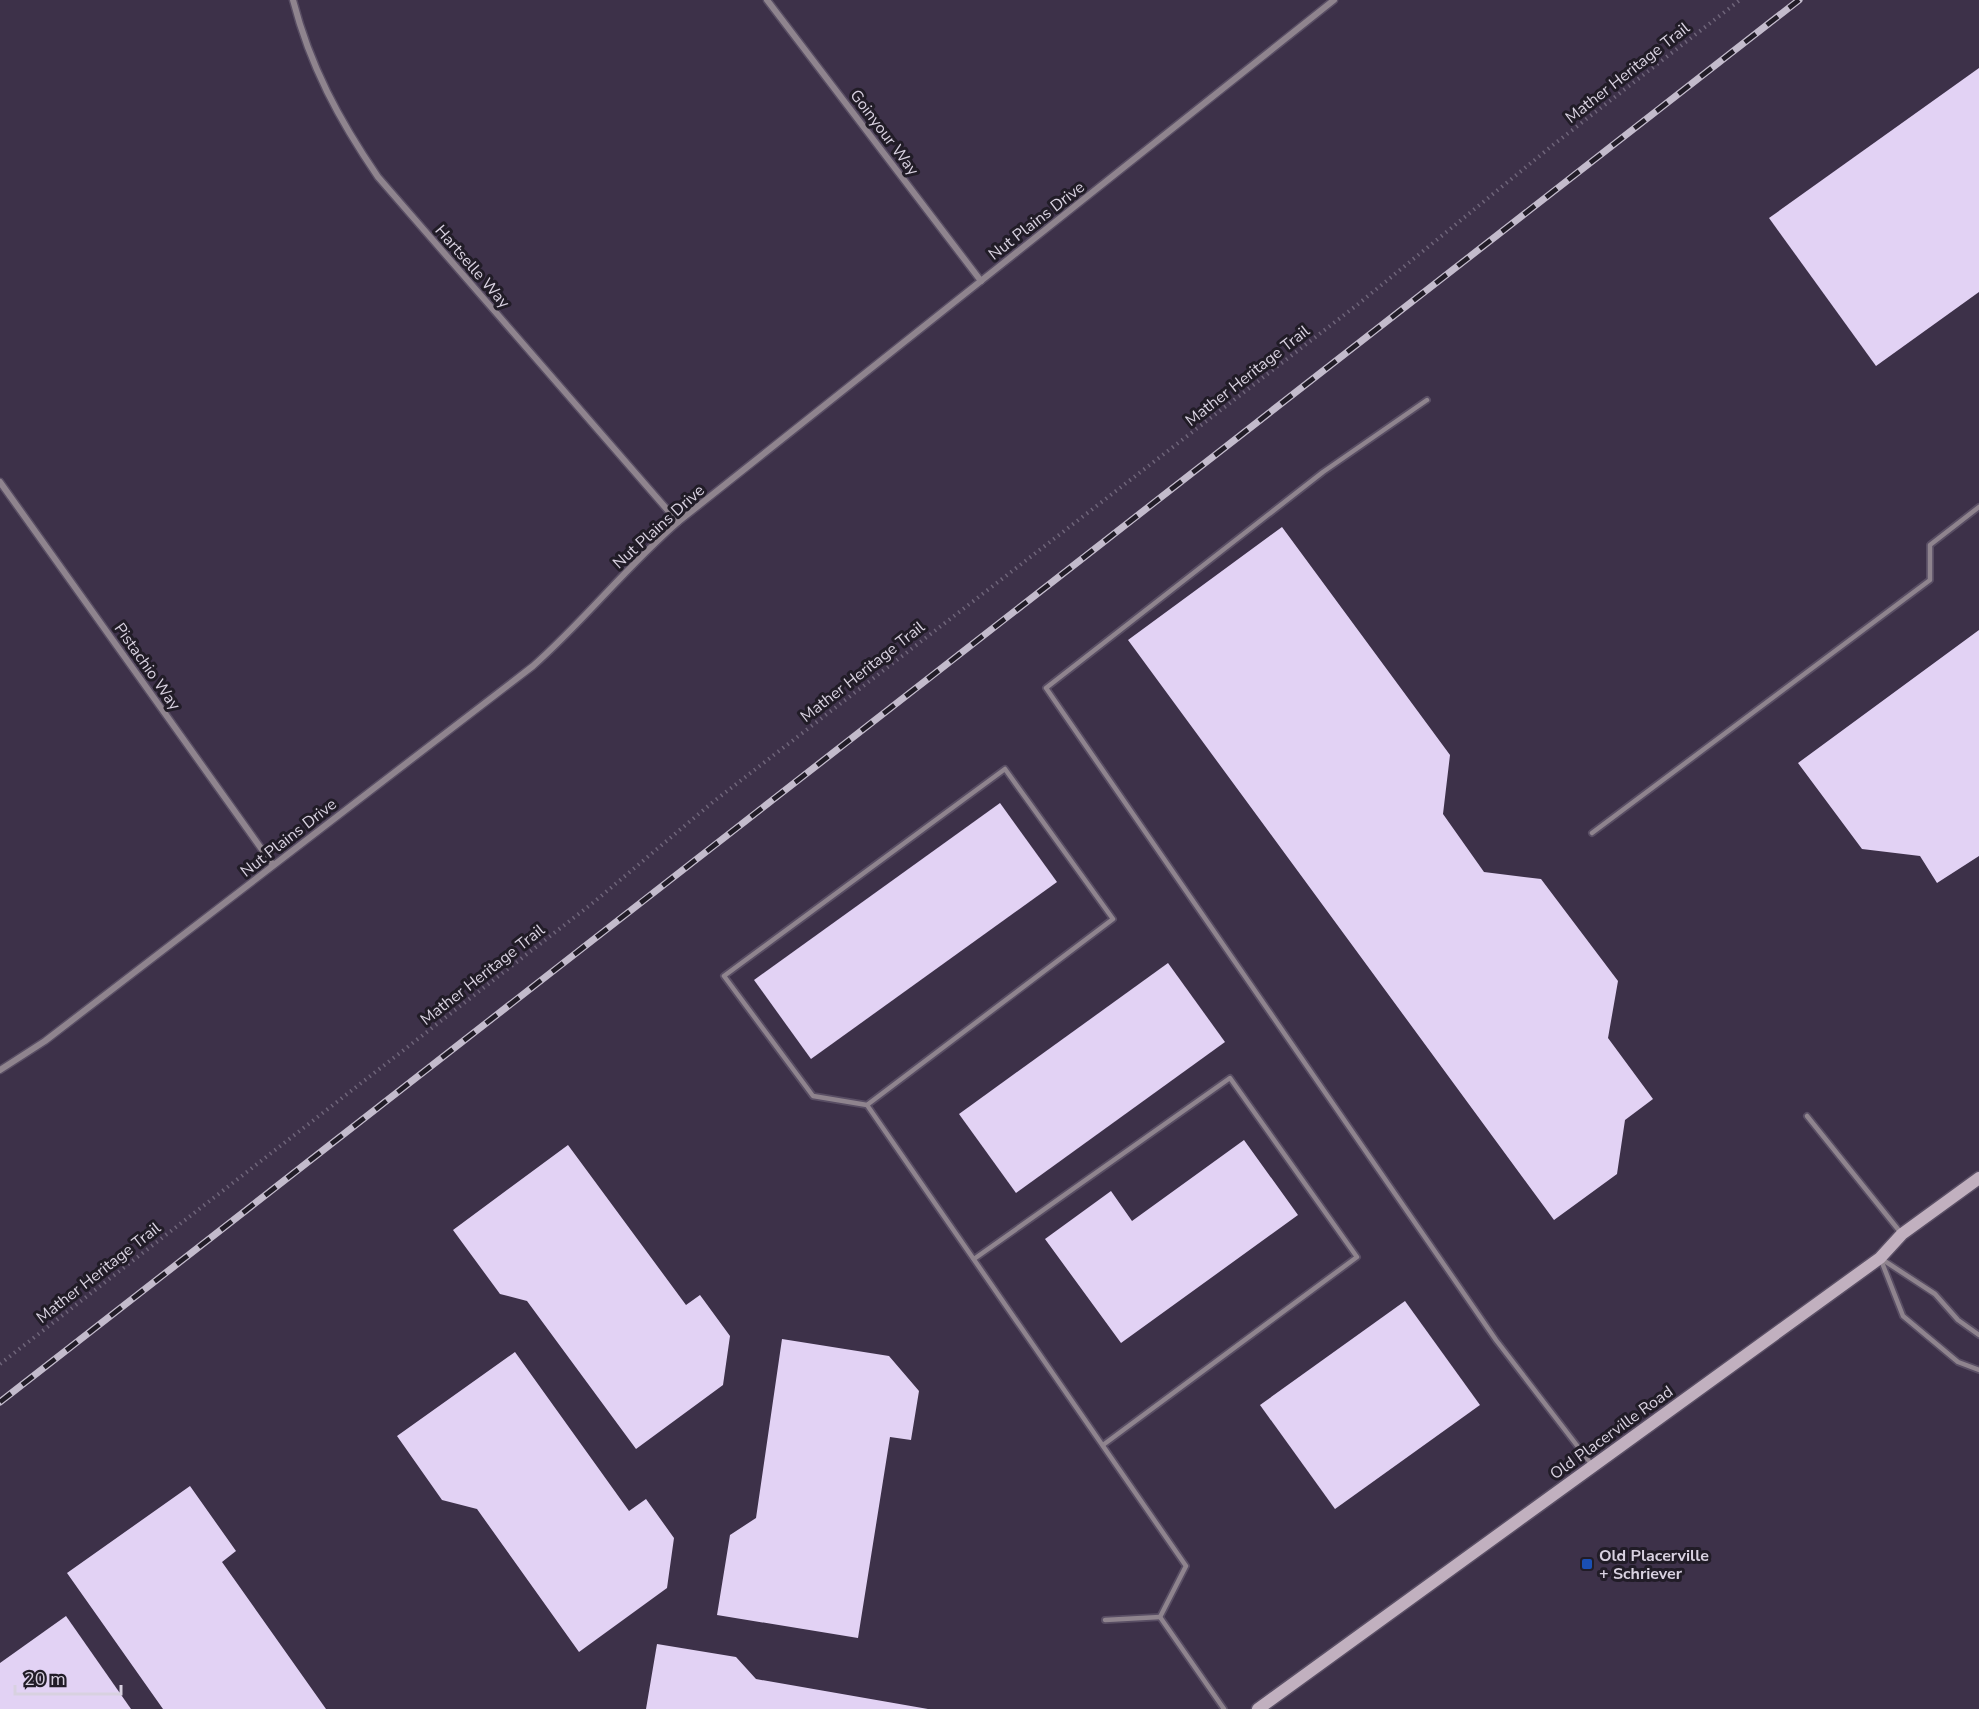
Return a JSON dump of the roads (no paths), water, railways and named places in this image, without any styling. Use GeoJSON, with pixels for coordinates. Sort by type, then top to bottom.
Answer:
{"type":"FeatureCollection","features":[{"type":"Feature","properties":{"kind":"street","name":"Hartselle Way"},"geometry":{"type":"LineString","coordinates":[[292,0],[312,62],[330,102],[352,140],[378,177],[678,522]]}},
{"type":"Feature","properties":{"kind":"street","name":"Goinyour Way"},"geometry":{"type":"LineString","coordinates":[[767,0],[981,281]]}},
{"type":"Feature","properties":{"kind":"street","name":"Nut Plains Drive"},"geometry":{"type":"LineString","coordinates":[[0,1070],[45,1041],[533,666],[564,639],[649,547],[678,522],[1334,0]]}},
{"type":"Feature","properties":{"kind":"street","name":"Pistachio Way"},"geometry":{"type":"LineString","coordinates":[[0,482],[273,865]]}},
{"type":"Feature","properties":{"kind":"street"},"geometry":{"type":"LineString","coordinates":[[0,498],[8,493]]}},
{"type":"Feature","properties":{"kind":"street","name":"Old Placerville Road"},"geometry":{"type":"LineString","coordinates":[[1258,1709],[1880,1258],[1902,1234],[1979,1178]]}},
{"type":"Feature","properties":{"kind":"lane"},"geometry":{"type":"LineString","coordinates":[[1427,400],[1323,472],[1046,688],[1496,1340],[1593,1466]]}},
{"type":"Feature","properties":{"kind":"lane"},"geometry":{"type":"LineString","coordinates":[[1592,833],[1930,580],[1930,544],[1979,507]]}},
{"type":"Feature","properties":{"kind":"lane"},"geometry":{"type":"LineString","coordinates":[[867,1105],[1113,919],[1005,768],[724,976],[813,1096],[867,1105],[1186,1566],[1160,1617]]}},
{"type":"Feature","properties":{"kind":"lane"},"geometry":{"type":"LineString","coordinates":[[974,1259],[1230,1078],[1357,1257],[1103,1445]]}},
{"type":"Feature","properties":{"kind":"lane"},"geometry":{"type":"LineString","coordinates":[[1807,1116],[1902,1234]]}},
{"type":"Feature","properties":{"kind":"lane"},"geometry":{"type":"LineString","coordinates":[[1880,1258],[1935,1294],[1958,1320],[1979,1335]]}},
{"type":"Feature","properties":{"kind":"lane"},"geometry":{"type":"LineString","coordinates":[[1880,1258],[1903,1316],[1958,1362],[1979,1370]]}},
{"type":"Feature","properties":{"kind":"lane"},"geometry":{"type":"LineString","coordinates":[[1105,1620],[1160,1617]]}},
{"type":"Feature","properties":{"kind":"lane"},"geometry":{"type":"LineString","coordinates":[[1160,1617],[1224,1709]]}},
{"type":"Feature","properties":{"kind":"railway"},"geometry":{"type":"LineString","coordinates":[[0,1402],[1799,0]]}},
{"type":"Feature","properties":{"kind":"place","name":"Old Placerville + Schriever"},"geometry":{"type":"Point","coordinates":[1587,1564]}}]}
